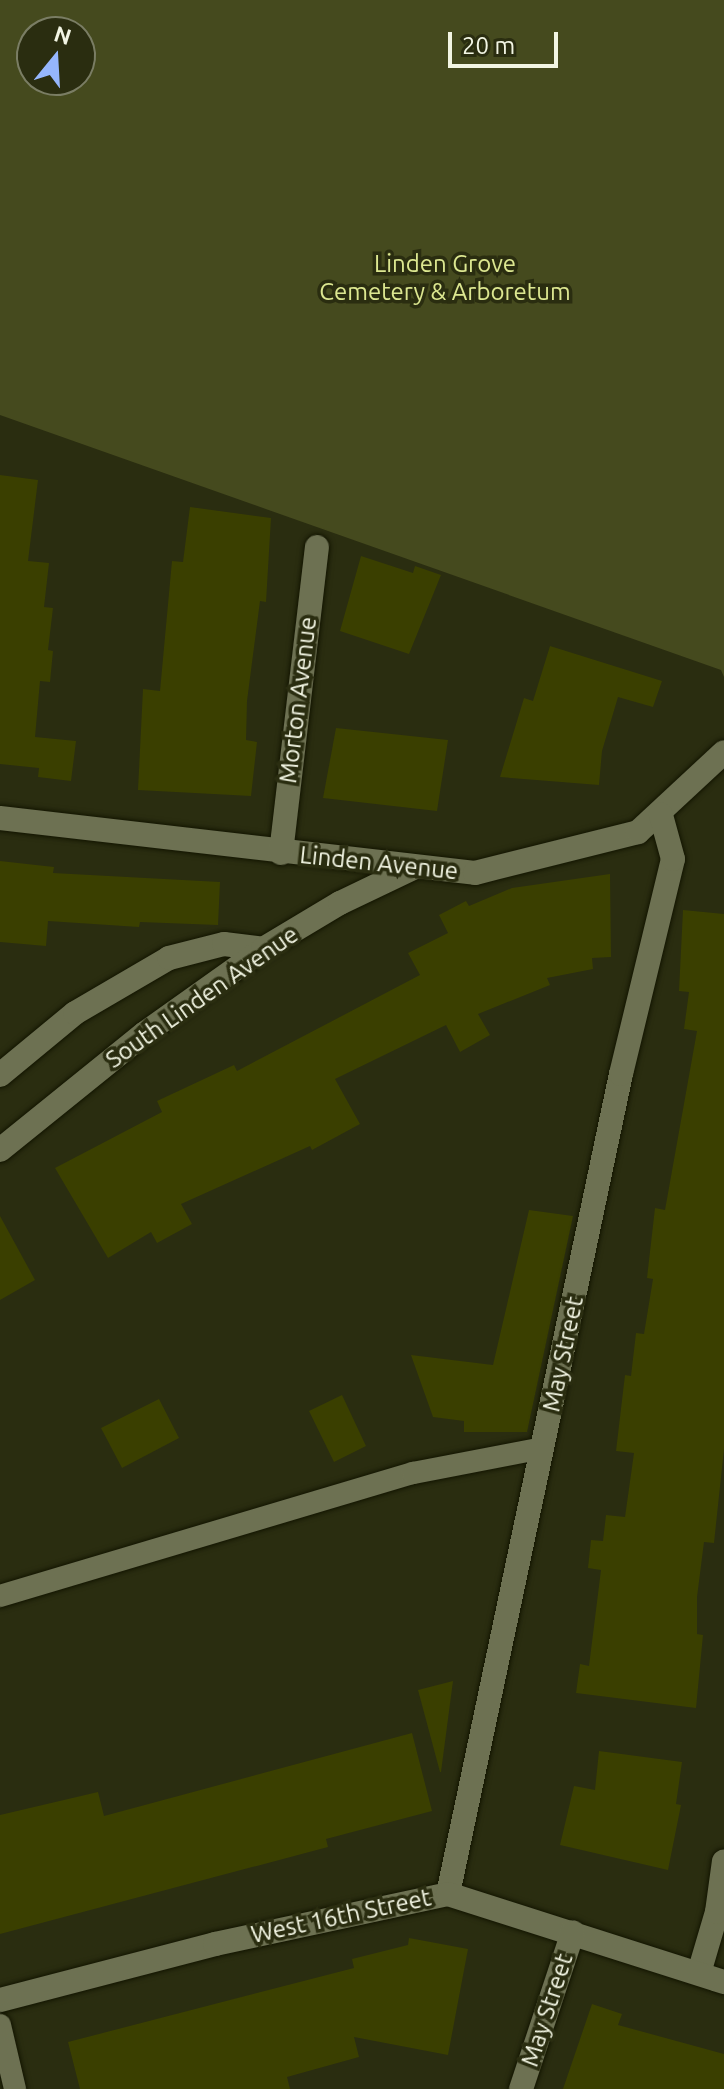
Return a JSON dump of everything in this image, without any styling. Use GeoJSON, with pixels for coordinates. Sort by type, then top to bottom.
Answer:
{"type":"FeatureCollection","features":[{"type":"Feature","properties":{"kind":"street","name":"Morton Avenue"},"geometry":{"type":"LineString","coordinates":[[281,853],[317,547]]}},
{"type":"Feature","properties":{"kind":"street","name":"Linden Avenue"},"geometry":{"type":"LineString","coordinates":[[0,818],[281,853],[475,873],[638,832],[661,815],[724,752]]}},
{"type":"Feature","properties":{"kind":"street","name":"May Street"},"geometry":{"type":"LineString","coordinates":[[448,1894],[673,859],[661,815]]}},
{"type":"Feature","properties":{"kind":"street","name":"South Linden Avenue"},"geometry":{"type":"LineString","coordinates":[[0,1150],[145,1033],[263,949],[340,903],[417,866]]}},
{"type":"Feature","properties":{"kind":"street"},"geometry":{"type":"LineString","coordinates":[[0,1075],[75,1013],[169,958],[224,944],[263,949]]}},
{"type":"Feature","properties":{"kind":"street"},"geometry":{"type":"LineString","coordinates":[[699,1973],[717,1912],[724,1861]]}},
{"type":"Feature","properties":{"kind":"street","name":"West 16th Street"},"geometry":{"type":"LineString","coordinates":[[0,2000],[215,1944],[448,1894],[724,1982]]}},
{"type":"Feature","properties":{"kind":"street","name":"May Street"},"geometry":{"type":"LineString","coordinates":[[521,2089],[573,1932]]}},
{"type":"Feature","properties":{"kind":"lane"},"geometry":{"type":"LineString","coordinates":[[0,1596],[413,1473],[543,1448]]}},
{"type":"Feature","properties":{"kind":"lane"},"geometry":{"type":"LineString","coordinates":[[0,2025],[15,2089]]}},
{"type":"Feature","properties":{"kind":"green space","name":"Linden Grove Cemetery & Arboretum"},"geometry":{"type":"Polygon","coordinates":[[[0,0],[724,0],[724,677],[721,670],[0,415],[0,0]]]}},
{"type":"Feature","properties":{"kind":"building"},"geometry":{"type":"Polygon","coordinates":[[[0,475],[38,480],[28,561],[49,563],[44,607],[53,608],[48,650],[53,651],[50,682],[40,681],[35,737],[76,741],[71,781],[38,777],[39,768],[0,764],[0,475]]]}},
{"type":"Feature","properties":{"kind":"building"},"geometry":{"type":"Polygon","coordinates":[[[190,507],[271,518],[266,602],[260,601],[247,701],[246,740],[257,742],[251,796],[138,790],[143,689],[160,691],[172,561],[183,562],[190,507]]]}},
{"type":"Feature","properties":{"kind":"building"},"geometry":{"type":"Polygon","coordinates":[[[361,556],[413,573],[415,566],[441,575],[409,654],[340,631],[361,556]]]}},
{"type":"Feature","properties":{"kind":"building"},"geometry":{"type":"Polygon","coordinates":[[[550,646],[662,681],[653,707],[618,697],[602,751],[599,785],[500,777],[524,698],[533,701],[550,646]]]}},
{"type":"Feature","properties":{"kind":"building"},"geometry":{"type":"Polygon","coordinates":[[[336,728],[448,740],[437,811],[323,798],[336,728]]]}},
{"type":"Feature","properties":{"kind":"building"},"geometry":{"type":"Polygon","coordinates":[[[0,861],[54,867],[53,873],[220,882],[218,925],[140,922],[139,927],[48,921],[46,946],[0,942],[0,861]]]}},
{"type":"Feature","properties":{"kind":"building"},"geometry":{"type":"Polygon","coordinates":[[[610,874],[611,957],[592,958],[593,969],[547,978],[550,985],[478,1014],[490,1035],[460,1052],[446,1025],[335,1079],[360,1124],[312,1150],[310,1146],[181,1204],[192,1224],[157,1243],[151,1232],[108,1258],[55,1168],[162,1112],[157,1101],[234,1065],[237,1071],[420,975],[408,953],[448,933],[439,915],[466,901],[469,906],[512,888],[610,874]]]}},
{"type":"Feature","properties":{"kind":"building"},"geometry":{"type":"Polygon","coordinates":[[[683,910],[724,914],[724,1449],[714,1543],[704,1542],[697,1597],[697,1634],[703,1635],[696,1708],[576,1693],[580,1664],[589,1666],[601,1570],[588,1568],[591,1540],[603,1541],[606,1515],[625,1517],[634,1453],[616,1451],[625,1375],[631,1376],[636,1333],[644,1334],[653,1279],[647,1278],[655,1208],[665,1210],[697,1031],[684,1029],[689,992],[679,991],[683,910]]]}},
{"type":"Feature","properties":{"kind":"building"},"geometry":{"type":"Polygon","coordinates":[[[529,1210],[573,1216],[527,1432],[464,1432],[464,1421],[433,1417],[411,1355],[493,1365],[529,1210]]]}},
{"type":"Feature","properties":{"kind":"building"},"geometry":{"type":"Polygon","coordinates":[[[0,1216],[35,1280],[0,1300],[0,1216]]]}},
{"type":"Feature","properties":{"kind":"building"},"geometry":{"type":"Polygon","coordinates":[[[342,1395],[366,1446],[334,1462],[309,1411],[342,1395]]]}},
{"type":"Feature","properties":{"kind":"building"},"geometry":{"type":"Polygon","coordinates":[[[159,1399],[179,1438],[122,1468],[101,1428],[159,1399]]]}},
{"type":"Feature","properties":{"kind":"building"},"geometry":{"type":"Polygon","coordinates":[[[453,1681],[441,1772],[440,1772],[418,1690],[453,1681]]]}},
{"type":"Feature","properties":{"kind":"building"},"geometry":{"type":"Polygon","coordinates":[[[412,1733],[432,1811],[326,1839],[328,1847],[0,1934],[0,1815],[98,1792],[104,1816],[412,1733]]]}},
{"type":"Feature","properties":{"kind":"building"},"geometry":{"type":"Polygon","coordinates":[[[599,1751],[682,1762],[676,1804],[681,1805],[668,1870],[560,1845],[574,1786],[595,1790],[599,1751]]]}},
{"type":"Feature","properties":{"kind":"building"},"geometry":{"type":"Polygon","coordinates":[[[409,1938],[468,1949],[448,2055],[354,2037],[359,2057],[287,2077],[290,2089],[80,2089],[68,2042],[354,1968],[352,1959],[408,1945],[409,1938]]]}},
{"type":"Feature","properties":{"kind":"building"},"geometry":{"type":"Polygon","coordinates":[[[592,2004],[622,2014],[618,2025],[724,2054],[724,2089],[563,2089],[592,2004]]]}}]}
